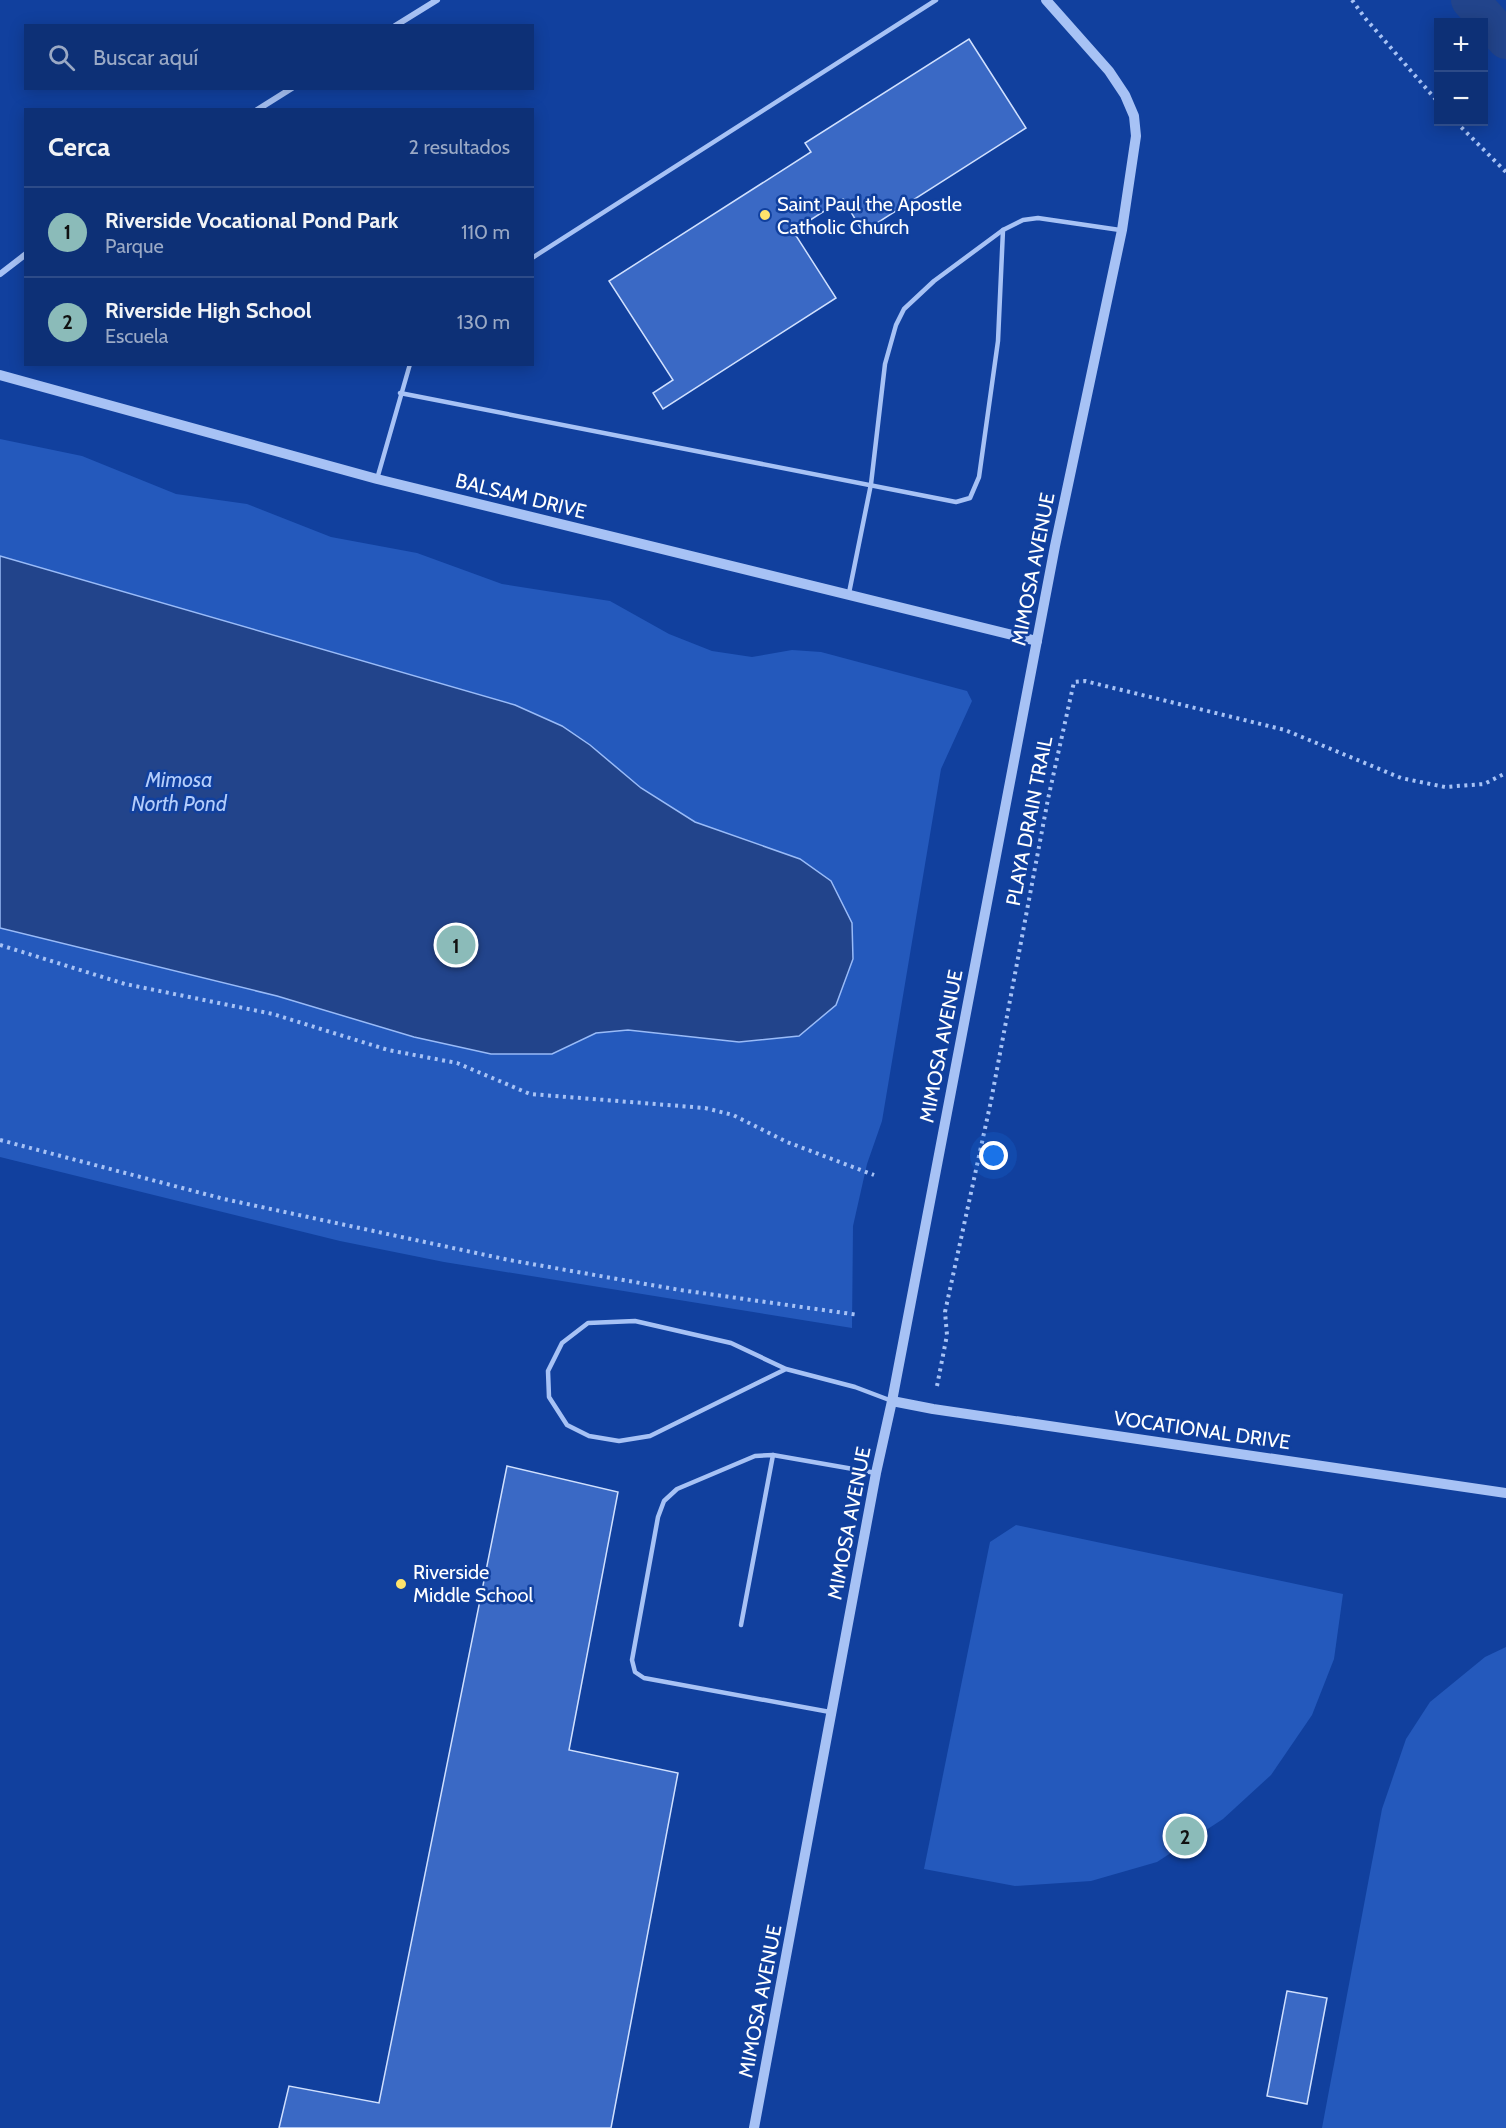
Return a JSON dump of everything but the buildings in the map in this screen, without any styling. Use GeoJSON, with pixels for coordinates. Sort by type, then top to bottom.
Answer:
{"type":"FeatureCollection","features":[{"type":"Feature","properties":{"kind":"street"},"geometry":{"type":"LineString","coordinates":[[398,24],[437,0]]}},
{"type":"Feature","properties":{"kind":"street","name":"MIMOSA AVENUE"},"geometry":{"type":"LineString","coordinates":[[754,2128],[876,1473],[892,1401],[1037,640],[1122,230],[1136,135],[1134,116],[1125,95],[1109,71],[1046,0]]}},
{"type":"Feature","properties":{"kind":"street"},"geometry":{"type":"LineString","coordinates":[[260,108],[289,90]]}},
{"type":"Feature","properties":{"kind":"street"},"geometry":{"type":"LineString","coordinates":[[0,274],[24,256]]}},
{"type":"Feature","properties":{"kind":"street","name":"BALSAM DRIVE"},"geometry":{"type":"LineString","coordinates":[[0,375],[377,479],[1037,640]]}},
{"type":"Feature","properties":{"kind":"street","name":"VOCATIONAL DRIVE"},"geometry":{"type":"LineString","coordinates":[[892,1401],[933,1409],[1506,1493]]}},
{"type":"Feature","properties":{"kind":"lane"},"geometry":{"type":"LineString","coordinates":[[534,257],[936,0]]}},
{"type":"Feature","properties":{"kind":"lane"},"geometry":{"type":"LineString","coordinates":[[849,595],[871,484],[885,364],[896,325],[904,309],[934,281],[1003,230],[1023,220],[1038,218],[1122,230]]}},
{"type":"Feature","properties":{"kind":"lane"},"geometry":{"type":"LineString","coordinates":[[400,393],[956,502],[970,498],[979,477],[998,341],[1003,230]]}},
{"type":"Feature","properties":{"kind":"lane"},"geometry":{"type":"LineString","coordinates":[[377,479],[409,366]]}},
{"type":"Feature","properties":{"kind":"lane"},"geometry":{"type":"LineString","coordinates":[[786,1369],[650,1436],[619,1441],[589,1436],[567,1425],[549,1397],[548,1371],[562,1343],[588,1323],[635,1321],[731,1343],[786,1369],[855,1387],[892,1401]]}},
{"type":"Feature","properties":{"kind":"lane"},"geometry":{"type":"LineString","coordinates":[[833,1712],[645,1678],[635,1672],[632,1660],[658,1517],[664,1501],[677,1489],[755,1456],[774,1455],[876,1473]]}},
{"type":"Feature","properties":{"kind":"lane"},"geometry":{"type":"LineString","coordinates":[[741,1624],[774,1455]]}},
{"type":"Feature","properties":{"kind":"path"},"geometry":{"type":"LineString","coordinates":[[1352,0],[1434,97]]}},
{"type":"Feature","properties":{"kind":"path"},"geometry":{"type":"LineString","coordinates":[[1460,126],[1506,172]]}},
{"type":"Feature","properties":{"kind":"path","name":"PLAYA DRAIN TRAIL"},"geometry":{"type":"LineString","coordinates":[[933,1409],[947,1335],[945,1312],[992,1101],[1048,799],[1074,682],[1085,681],[1285,730],[1401,778],[1445,787],[1484,784],[1506,773]]}},
{"type":"Feature","properties":{"kind":"path"},"geometry":{"type":"LineString","coordinates":[[0,945],[124,984],[273,1014],[388,1050],[457,1063],[530,1094],[705,1108],[733,1115],[787,1142],[874,1175]]}},
{"type":"Feature","properties":{"kind":"path"},"geometry":{"type":"LineString","coordinates":[[0,1140],[224,1199],[509,1260],[680,1290],[860,1315]]}},
{"type":"Feature","properties":{"kind":"shaded area"},"geometry":{"type":"Polygon","coordinates":[[[0,439],[82,456],[176,494],[247,504],[331,537],[417,553],[502,584],[610,601],[669,634],[712,651],[752,657],[792,650],[821,652],[967,691],[972,701],[941,769],[882,1121],[867,1164],[853,1226],[852,1328],[444,1262],[340,1241],[0,1157],[0,439]]]}},
{"type":"Feature","properties":{"kind":"shaded area"},"geometry":{"type":"Polygon","coordinates":[[[1016,1525],[1343,1594],[1334,1659],[1312,1715],[1271,1775],[1223,1819],[1157,1862],[1091,1881],[1015,1886],[924,1869],[990,1542],[1016,1525]]]}},
{"type":"Feature","properties":{"kind":"shaded area"},"geometry":{"type":"Polygon","coordinates":[[[1506,1647],[1506,2128],[1322,2128],[1382,1809],[1406,1739],[1430,1702],[1485,1657],[1506,1647]]]}},
{"type":"Feature","properties":{"kind":"water","name":"Mimosa North Pond"},"geometry":{"type":"Polygon","coordinates":[[[0,556],[515,705],[562,726],[590,745],[641,788],[695,822],[800,859],[831,881],[852,923],[853,959],[836,1005],[799,1036],[739,1042],[628,1030],[596,1033],[552,1054],[491,1054],[414,1037],[277,996],[0,928],[0,556]]]}},
{"type":"Feature","properties":{"kind":"waterway"},"geometry":{"type":"LineString","coordinates":[[1470,0],[1506,40]]}},
{"type":"Feature","properties":{"kind":"place","name":"Saint Paul the Apostle Catholic Church"},"geometry":{"type":"Point","coordinates":[765,215]}},
{"type":"Feature","properties":{"kind":"place","name":"Riverside Vocational Pond Park"},"geometry":{"type":"Point","coordinates":[456,945]}},
{"type":"Feature","properties":{"kind":"place","name":"Riverside Middle School"},"geometry":{"type":"Point","coordinates":[401,1584]}},
{"type":"Feature","properties":{"kind":"place","name":"Riverside High School"},"geometry":{"type":"Point","coordinates":[1185,1836]}}]}
